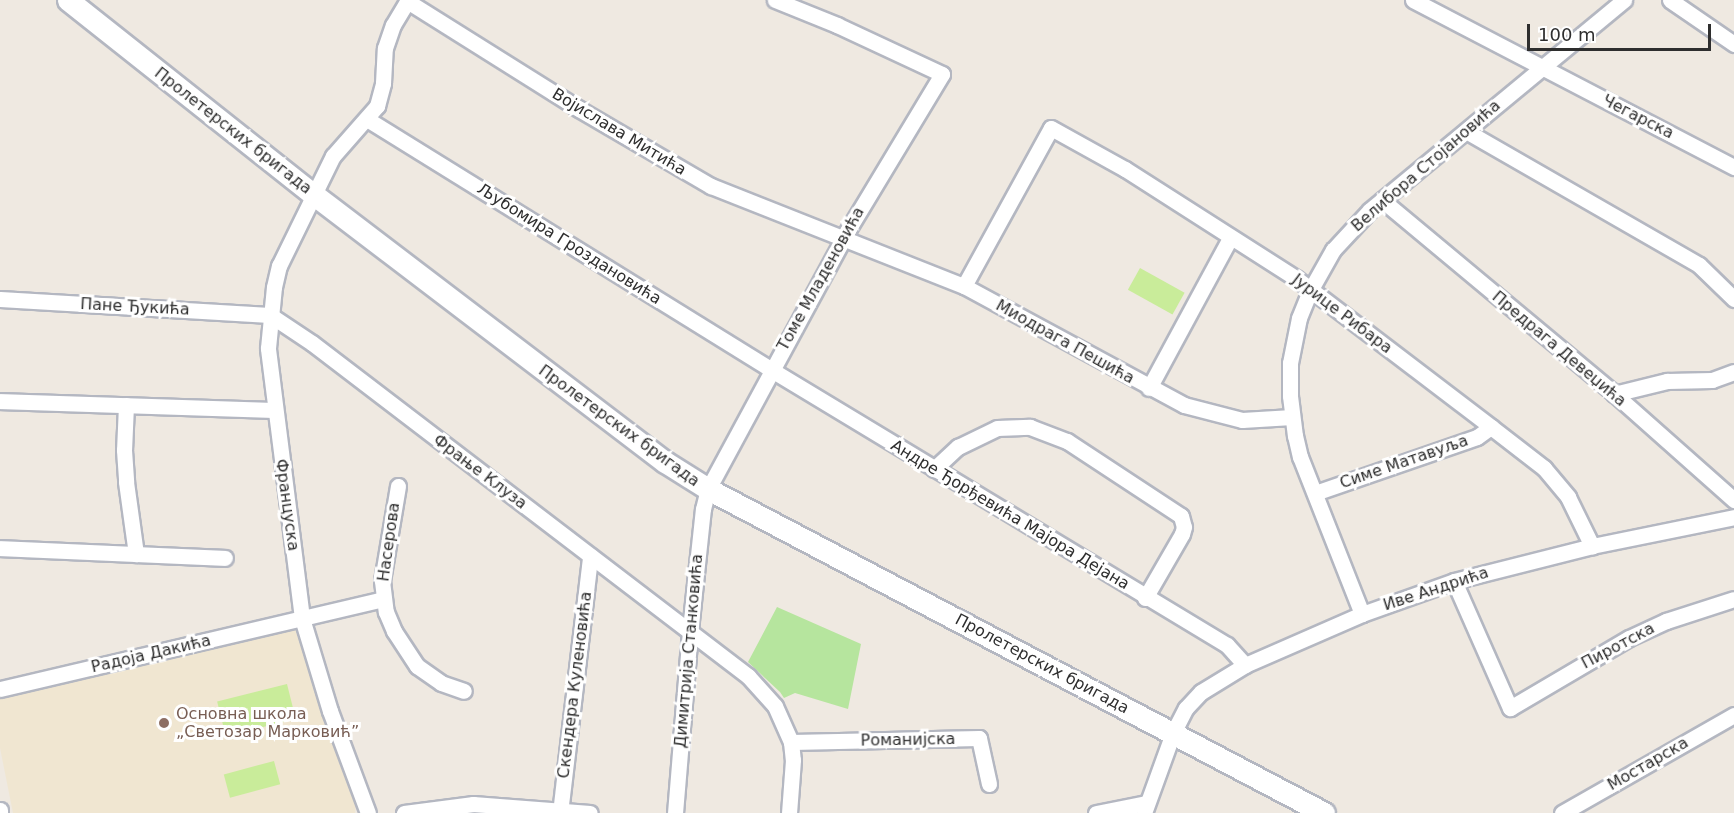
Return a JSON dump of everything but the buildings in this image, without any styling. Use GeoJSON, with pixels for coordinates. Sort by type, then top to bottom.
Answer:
{"type":"FeatureCollection","features":[{"type":"Feature","properties":{"kind":"street","name":"Пролетерских бригада"},"geometry":{"type":"LineString","coordinates":[[68,0],[313,194],[665,462],[708,489],[1173,733],[1317,812]]}},
{"type":"Feature","properties":{"kind":"street","name":"Томе Младеновића"},"geometry":{"type":"LineString","coordinates":[[708,489],[770,369],[843,238],[942,74],[837,25],[775,0]]}},
{"type":"Feature","properties":{"kind":"street","name":"Чегарска"},"geometry":{"type":"LineString","coordinates":[[1413,0],[1734,167]]}},
{"type":"Feature","properties":{"kind":"street","name":"Велибора Стојановића"},"geometry":{"type":"LineString","coordinates":[[1362,614],[1300,458],[1292,417],[1290,363],[1299,318],[1311,289],[1333,250],[1382,200],[1624,0]]}},
{"type":"Feature","properties":{"kind":"street"},"geometry":{"type":"LineString","coordinates":[[1670,0],[1734,45]]}},
{"type":"Feature","properties":{"kind":"street","name":"Француска"},"geometry":{"type":"LineString","coordinates":[[368,813],[330,711],[302,618],[268,348],[270,315],[279,266],[313,194],[342,143],[377,106],[383,84],[388,39],[407,1]]}},
{"type":"Feature","properties":{"kind":"street","name":"Војислава Митића"},"geometry":{"type":"LineString","coordinates":[[407,1],[579,109],[711,186],[843,238]]}},
{"type":"Feature","properties":{"kind":"street","name":"Љубомира Гроздановића"},"geometry":{"type":"LineString","coordinates":[[367,119],[770,369]]}},
{"type":"Feature","properties":{"kind":"street","name":"Јурице Рибара"},"geometry":{"type":"LineString","coordinates":[[964,286],[1051,128],[1115,163],[1311,289],[1491,427],[1550,475],[1572,504],[1592,546]]}},
{"type":"Feature","properties":{"kind":"street"},"geometry":{"type":"LineString","coordinates":[[1466,131],[1699,265],[1734,299]]}},
{"type":"Feature","properties":{"kind":"street","name":"Предрага Девеџића"},"geometry":{"type":"LineString","coordinates":[[1382,200],[1614,394],[1734,500]]}},
{"type":"Feature","properties":{"kind":"street","name":"Миодрага Пешића"},"geometry":{"type":"LineString","coordinates":[[843,238],[964,286],[1184,405],[1222,417],[1242,420],[1292,417]]}},
{"type":"Feature","properties":{"kind":"street"},"geometry":{"type":"LineString","coordinates":[[1149,388],[1230,238]]}},
{"type":"Feature","properties":{"kind":"street","name":"Пане Ђукића"},"geometry":{"type":"LineString","coordinates":[[0,299],[270,315]]}},
{"type":"Feature","properties":{"kind":"street","name":"Фрање Клуза"},"geometry":{"type":"LineString","coordinates":[[270,315],[312,343],[748,676],[766,694],[784,723],[790,742],[793,760],[789,813]]}},
{"type":"Feature","properties":{"kind":"street","name":"Андре Ђорђевића Мајора Дејана"},"geometry":{"type":"LineString","coordinates":[[770,369],[1145,598],[1227,645],[1245,665]]}},
{"type":"Feature","properties":{"kind":"street"},"geometry":{"type":"LineString","coordinates":[[1614,394],[1667,381],[1712,380],[1734,372]]}},
{"type":"Feature","properties":{"kind":"street"},"geometry":{"type":"LineString","coordinates":[[0,401],[274,410]]}},
{"type":"Feature","properties":{"kind":"street"},"geometry":{"type":"LineString","coordinates":[[126,405],[126,482],[136,554]]}},
{"type":"Feature","properties":{"kind":"street"},"geometry":{"type":"LineString","coordinates":[[934,469],[958,447],[997,428],[1030,427],[1067,441],[1181,516],[1184,527],[1182,534],[1145,598]]}},
{"type":"Feature","properties":{"kind":"street","name":"Симе Матавуља"},"geometry":{"type":"LineString","coordinates":[[1315,493],[1467,441],[1491,427]]}},
{"type":"Feature","properties":{"kind":"street","name":"Насерова"},"geometry":{"type":"LineString","coordinates":[[398,486],[385,552],[382,599],[394,631],[417,666],[441,683],[464,691]]}},
{"type":"Feature","properties":{"kind":"street","name":"Димитрија Станковића"},"geometry":{"type":"LineString","coordinates":[[675,813],[690,630],[703,509],[708,489]]}},
{"type":"Feature","properties":{"kind":"street","name":"Иве Андрића"},"geometry":{"type":"LineString","coordinates":[[1145,808],[1173,733],[1193,699],[1245,665],[1362,614],[1454,581],[1592,546],[1734,517]]}},
{"type":"Feature","properties":{"kind":"street"},"geometry":{"type":"LineString","coordinates":[[0,548],[225,558]]}},
{"type":"Feature","properties":{"kind":"street","name":"Скендера Куленовића"},"geometry":{"type":"LineString","coordinates":[[561,812],[590,556]]}},
{"type":"Feature","properties":{"kind":"street","name":"Пиротска"},"geometry":{"type":"LineString","coordinates":[[1454,581],[1509,708],[1629,638],[1666,621],[1734,599]]}},
{"type":"Feature","properties":{"kind":"street","name":"Насерова"},"geometry":{"type":"LineString","coordinates":[[302,618],[382,599]]}},
{"type":"Feature","properties":{"kind":"street","name":"Радоја Дакића"},"geometry":{"type":"LineString","coordinates":[[0,689],[302,618]]}},
{"type":"Feature","properties":{"kind":"street","name":"Мостарска"},"geometry":{"type":"LineString","coordinates":[[1562,813],[1734,715]]}},
{"type":"Feature","properties":{"kind":"street","name":"Романијска"},"geometry":{"type":"LineString","coordinates":[[790,742],[979,738],[989,784]]}},
{"type":"Feature","properties":{"kind":"street"},"geometry":{"type":"LineString","coordinates":[[404,813],[473,804],[507,810],[590,813]]}},
{"type":"Feature","properties":{"kind":"street"},"geometry":{"type":"LineString","coordinates":[[1096,813],[1145,808]]}},
{"type":"Feature","properties":{"kind":"shaded area","name":"Основна школа „Светозар Марковић”"},"geometry":{"type":"Polygon","coordinates":[[[294,626],[356,801],[355,813],[13,813],[0,748],[0,698],[294,626]]]}},
{"type":"Feature","properties":{"kind":"green space"},"geometry":{"type":"Polygon","coordinates":[[[1140,268],[1185,293],[1172,315],[1128,290],[1140,268]]]}},
{"type":"Feature","properties":{"kind":"green space"},"geometry":{"type":"Polygon","coordinates":[[[777,607],[861,644],[848,709],[795,693],[784,698],[748,662],[777,607]]]}},
{"type":"Feature","properties":{"kind":"green space"},"geometry":{"type":"Polygon","coordinates":[[[287,684],[296,719],[226,736],[217,701],[287,684]]]}},
{"type":"Feature","properties":{"kind":"green space"},"geometry":{"type":"Polygon","coordinates":[[[274,761],[280,784],[230,798],[224,774],[274,761]]]}},
{"type":"Feature","properties":{"kind":"place","name":"Основна школа „Светозар Марковић”"},"geometry":{"type":"Point","coordinates":[164,723]}}]}
